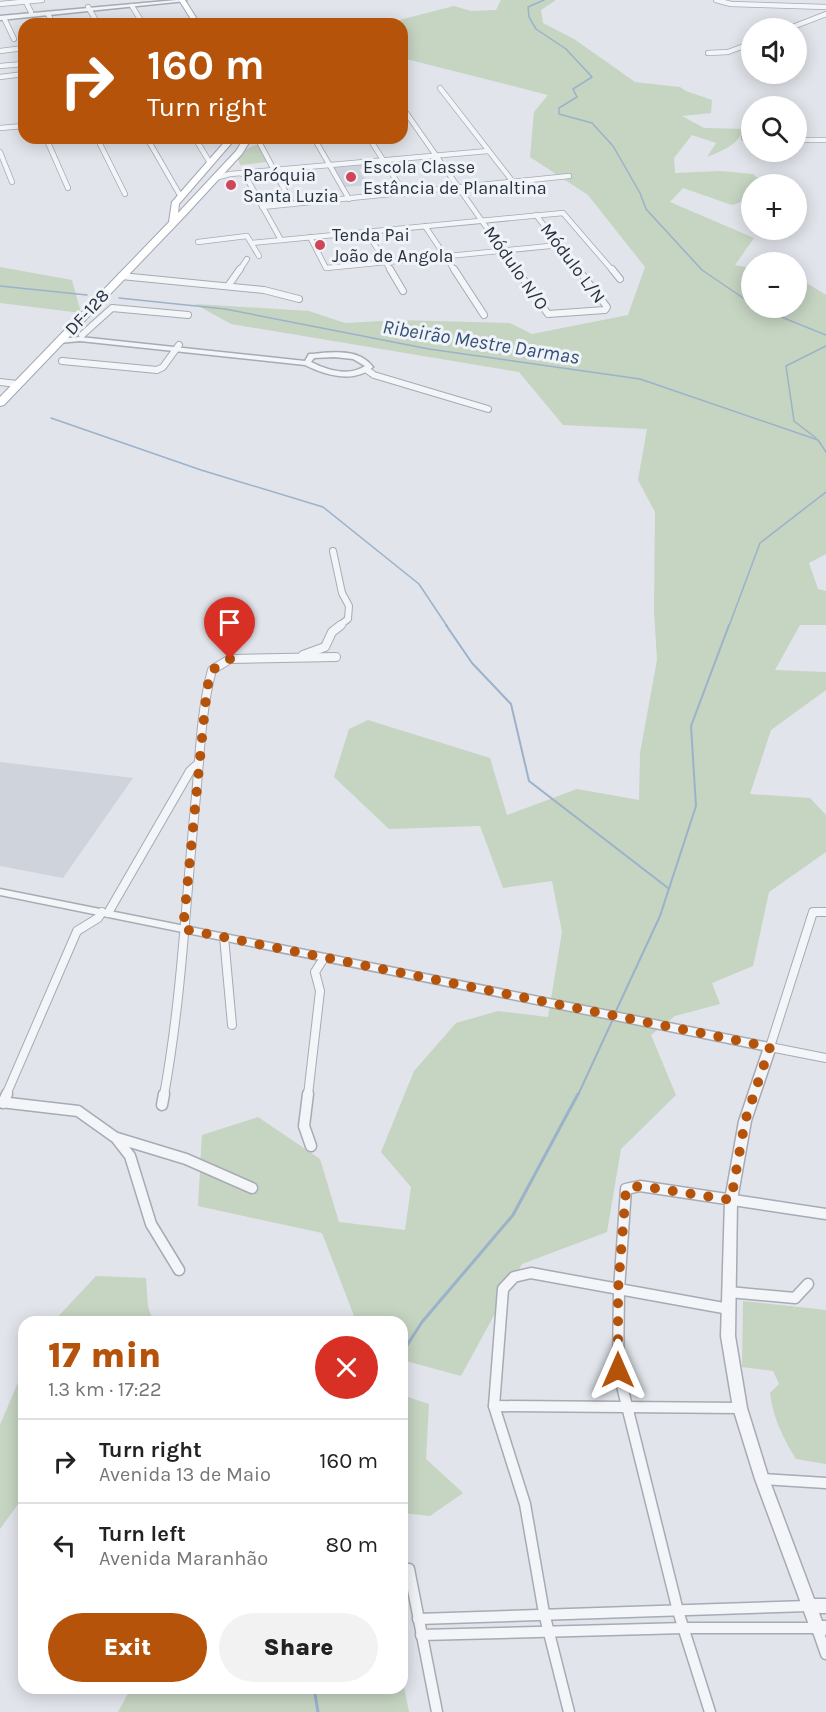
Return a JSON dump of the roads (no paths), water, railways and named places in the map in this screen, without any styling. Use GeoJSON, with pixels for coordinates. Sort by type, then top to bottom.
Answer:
{"type":"FeatureCollection","features":[{"type":"Feature","properties":{"kind":"main road"},"geometry":{"type":"LineString","coordinates":[[182,1],[193,18]]}},
{"type":"Feature","properties":{"kind":"main road","name":"DF-128"},"geometry":{"type":"LineString","coordinates":[[173,221],[174,206],[181,196],[227,144]]}},
{"type":"Feature","properties":{"kind":"main road","name":"DF-128"},"geometry":{"type":"LineString","coordinates":[[0,403],[215,178],[227,171],[245,144]]}},
{"type":"Feature","properties":{"kind":"main road"},"geometry":{"type":"LineString","coordinates":[[181,196],[185,200],[196,199]]}},
{"type":"Feature","properties":{"kind":"street"},"geometry":{"type":"LineString","coordinates":[[0,4],[42,0]]}},
{"type":"Feature","properties":{"kind":"street"},"geometry":{"type":"LineString","coordinates":[[105,7],[132,6],[148,0],[159,0]]}},
{"type":"Feature","properties":{"kind":"street"},"geometry":{"type":"LineString","coordinates":[[717,0],[732,4],[826,7]]}},
{"type":"Feature","properties":{"kind":"street"},"geometry":{"type":"LineString","coordinates":[[25,1],[31,12]]}},
{"type":"Feature","properties":{"kind":"street"},"geometry":{"type":"LineString","coordinates":[[1,17],[182,1]]}},
{"type":"Feature","properties":{"kind":"street"},"geometry":{"type":"LineString","coordinates":[[132,6],[139,18]]}},
{"type":"Feature","properties":{"kind":"street"},"geometry":{"type":"LineString","coordinates":[[89,8],[95,18]]}},
{"type":"Feature","properties":{"kind":"street"},"geometry":{"type":"LineString","coordinates":[[1,17],[31,12],[52,12]]}},
{"type":"Feature","properties":{"kind":"street"},"geometry":{"type":"LineString","coordinates":[[52,12],[52,18]]}},
{"type":"Feature","properties":{"kind":"street"},"geometry":{"type":"LineString","coordinates":[[807,21],[826,14]]}},
{"type":"Feature","properties":{"kind":"street"},"geometry":{"type":"LineString","coordinates":[[1,17],[14,39]]}},
{"type":"Feature","properties":{"kind":"street"},"geometry":{"type":"LineString","coordinates":[[708,53],[728,52],[741,47]]}},
{"type":"Feature","properties":{"kind":"street"},"geometry":{"type":"LineString","coordinates":[[0,51],[18,49]]}},
{"type":"Feature","properties":{"kind":"street"},"geometry":{"type":"LineString","coordinates":[[0,66],[18,64]]}},
{"type":"Feature","properties":{"kind":"street"},"geometry":{"type":"LineString","coordinates":[[0,76],[18,74]]}},
{"type":"Feature","properties":{"kind":"street"},"geometry":{"type":"LineString","coordinates":[[440,88],[513,182]]}},
{"type":"Feature","properties":{"kind":"street","name":"Módulo N/O"},"geometry":{"type":"LineString","coordinates":[[408,115],[550,315]]}},
{"type":"Feature","properties":{"kind":"street"},"geometry":{"type":"LineString","coordinates":[[0,128],[18,126]]}},
{"type":"Feature","properties":{"kind":"street"},"geometry":{"type":"LineString","coordinates":[[807,140],[826,140]]}},
{"type":"Feature","properties":{"kind":"street"},"geometry":{"type":"LineString","coordinates":[[49,144],[68,188]]}},
{"type":"Feature","properties":{"kind":"street"},"geometry":{"type":"LineString","coordinates":[[100,144],[125,194]]}},
{"type":"Feature","properties":{"kind":"street"},"geometry":{"type":"LineString","coordinates":[[151,144],[181,196]]}},
{"type":"Feature","properties":{"kind":"street"},"geometry":{"type":"LineString","coordinates":[[198,144],[210,164]]}},
{"type":"Feature","properties":{"kind":"street"},"geometry":{"type":"LineString","coordinates":[[260,144],[292,204]]}},
{"type":"Feature","properties":{"kind":"street"},"geometry":{"type":"LineString","coordinates":[[317,144],[349,199]]}},
{"type":"Feature","properties":{"kind":"street"},"geometry":{"type":"LineString","coordinates":[[373,144],[405,194]]}},
{"type":"Feature","properties":{"kind":"street"},"geometry":{"type":"LineString","coordinates":[[227,171],[240,173],[488,151]]}},
{"type":"Feature","properties":{"kind":"street"},"geometry":{"type":"LineString","coordinates":[[0,152],[12,182]]}},
{"type":"Feature","properties":{"kind":"street"},"geometry":{"type":"LineString","coordinates":[[240,173],[245,176],[281,240]]}},
{"type":"Feature","properties":{"kind":"street"},"geometry":{"type":"LineString","coordinates":[[262,207],[459,189],[569,176]]}},
{"type":"Feature","properties":{"kind":"street"},"geometry":{"type":"LineString","coordinates":[[252,243],[563,213],[620,279]]}},
{"type":"Feature","properties":{"kind":"street","name":"Módulo L/N"},"geometry":{"type":"LineString","coordinates":[[536,215],[607,307],[605,310],[550,315]]}},
{"type":"Feature","properties":{"kind":"street"},"geometry":{"type":"LineString","coordinates":[[425,226],[484,315]]}},
{"type":"Feature","properties":{"kind":"street"},"geometry":{"type":"LineString","coordinates":[[367,231],[403,291]]}},
{"type":"Feature","properties":{"kind":"street"},"geometry":{"type":"LineString","coordinates":[[198,242],[247,236],[259,256]]}},
{"type":"Feature","properties":{"kind":"street"},"geometry":{"type":"LineString","coordinates":[[310,237],[326,268],[560,246]]}},
{"type":"Feature","properties":{"kind":"street"},"geometry":{"type":"LineString","coordinates":[[228,286],[247,260]]}},
{"type":"Feature","properties":{"kind":"street"},"geometry":{"type":"LineString","coordinates":[[121,276],[264,290],[299,299]]}},
{"type":"Feature","properties":{"kind":"street"},"geometry":{"type":"LineString","coordinates":[[82,335],[112,308],[188,315]]}},
{"type":"Feature","properties":{"kind":"street"},"geometry":{"type":"LineString","coordinates":[[62,339],[82,335],[107,340]]}},
{"type":"Feature","properties":{"kind":"street"},"geometry":{"type":"LineString","coordinates":[[62,339],[107,340],[310,359],[358,358],[367,363],[369,367],[367,370]]}},
{"type":"Feature","properties":{"kind":"street"},"geometry":{"type":"LineString","coordinates":[[62,361],[157,370],[163,367],[178,346]]}},
{"type":"Feature","properties":{"kind":"street"},"geometry":{"type":"LineString","coordinates":[[310,359],[317,368],[336,373],[356,373],[367,370]]}},
{"type":"Feature","properties":{"kind":"street"},"geometry":{"type":"LineString","coordinates":[[367,370],[374,375],[488,409]]}},
{"type":"Feature","properties":{"kind":"street"},"geometry":{"type":"LineString","coordinates":[[0,382],[17,384]]}},
{"type":"Feature","properties":{"kind":"street"},"geometry":{"type":"LineString","coordinates":[[298,656],[325,647],[332,632],[348,619],[349,606],[342,593],[333,551]]}},
{"type":"Feature","properties":{"kind":"street"},"geometry":{"type":"LineString","coordinates":[[162,1105],[176,1029],[199,763],[207,688],[212,670],[230,659],[336,657]]}},
{"type":"Feature","properties":{"kind":"street"},"geometry":{"type":"LineString","coordinates":[[179,1270],[151,1224],[130,1156],[117,1138],[78,1111],[1,1103],[77,931],[105,913],[190,771],[199,763]]}},
{"type":"Feature","properties":{"kind":"street"},"geometry":{"type":"LineString","coordinates":[[0,892],[826,1058]]}},
{"type":"Feature","properties":{"kind":"street"},"geometry":{"type":"LineString","coordinates":[[826,912],[813,912],[745,1121],[731,1200],[728,1336],[740,1408],[762,1479],[808,1606],[821,1628],[826,1654]]}},
{"type":"Feature","properties":{"kind":"street"},"geometry":{"type":"LineString","coordinates":[[224,937],[232,1025]]}},
{"type":"Feature","properties":{"kind":"street"},"geometry":{"type":"LineString","coordinates":[[311,1146],[304,1126],[320,991],[315,972],[324,957]]}},
{"type":"Feature","properties":{"kind":"street"},"geometry":{"type":"LineString","coordinates":[[117,1138],[151,1147],[222,1172],[252,1188]]}},
{"type":"Feature","properties":{"kind":"street"},"geometry":{"type":"LineString","coordinates":[[130,1156],[138,1150],[151,1147]]}},
{"type":"Feature","properties":{"kind":"street"},"geometry":{"type":"LineString","coordinates":[[711,1712],[678,1611],[618,1370],[618,1290],[626,1189],[640,1186],[826,1214]]}},
{"type":"Feature","properties":{"kind":"street"},"geometry":{"type":"LineString","coordinates":[[569,1712],[544,1613],[525,1504],[494,1406],[503,1289],[509,1279],[519,1274],[531,1273],[729,1309]]}},
{"type":"Feature","properties":{"kind":"street"},"geometry":{"type":"LineString","coordinates":[[729,1292],[795,1298],[808,1284]]}},
{"type":"Feature","properties":{"kind":"street"},"geometry":{"type":"LineString","coordinates":[[494,1406],[740,1408]]}},
{"type":"Feature","properties":{"kind":"street"},"geometry":{"type":"LineString","coordinates":[[762,1479],[826,1483]]}},
{"type":"Feature","properties":{"kind":"street"},"geometry":{"type":"LineString","coordinates":[[409,1569],[437,1712]]}},
{"type":"Feature","properties":{"kind":"street"},"geometry":{"type":"LineString","coordinates":[[418,1619],[544,1613],[826,1606]]}},
{"type":"Feature","properties":{"kind":"street"},"geometry":{"type":"LineString","coordinates":[[421,1635],[685,1628],[821,1628]]}},
{"type":"Feature","properties":{"kind":"waterway"},"geometry":{"type":"LineString","coordinates":[[544,0],[528,7],[529,17],[536,29],[566,49],[592,77],[573,89],[577,97],[559,108],[559,114],[592,123],[613,146],[640,193],[646,209],[702,270],[741,297]]}},
{"type":"Feature","properties":{"kind":"waterway","name":"Ribeirão Mestre Darmas"},"geometry":{"type":"LineString","coordinates":[[0,286],[87,295]]}},
{"type":"Feature","properties":{"kind":"waterway","name":"Ribeirão Mestre Darmas"},"geometry":{"type":"LineString","coordinates":[[119,298],[225,309],[429,349],[640,379],[818,440],[826,452]]}},
{"type":"Feature","properties":{"kind":"waterway"},"geometry":{"type":"LineString","coordinates":[[784,318],[826,335]]}},
{"type":"Feature","properties":{"kind":"waterway"},"geometry":{"type":"LineString","coordinates":[[816,438],[794,421],[786,366],[826,346]]}},
{"type":"Feature","properties":{"kind":"waterway"},"geometry":{"type":"LineString","coordinates":[[51,418],[201,470],[323,507],[419,584],[447,626]]}},
{"type":"Feature","properties":{"kind":"waterway","name":"Ribeirão Mestre Darmas"},"geometry":{"type":"LineString","coordinates":[[729,626],[760,543],[826,492]]}},
{"type":"Feature","properties":{"kind":"waterway"},"geometry":{"type":"LineString","coordinates":[[446,625],[472,663],[511,704],[529,781],[668,888]]}},
{"type":"Feature","properties":{"kind":"waterway","name":"Ribeirão Mestre Darmas"},"geometry":{"type":"LineString","coordinates":[[615,1013],[660,916],[696,806],[691,726],[729,625]]}},
{"type":"Feature","properties":{"kind":"waterway","name":"Ribeirão Mestre Darmas"},"geometry":{"type":"LineString","coordinates":[[578,1095],[613,1019]]}},
{"type":"Feature","properties":{"kind":"waterway","name":"Ribeirão Mestre Darmas"},"geometry":{"type":"LineString","coordinates":[[408,1344],[422,1322],[513,1215],[578,1094]]}},
{"type":"Feature","properties":{"kind":"waterway","name":"Ribeirão Mestre Darmas"},"geometry":{"type":"LineString","coordinates":[[315,1694],[318,1712]]}},
{"type":"Feature","properties":{"kind":"place","name":"Escola Classe Estância de Planaltina"},"geometry":{"type":"Point","coordinates":[351,177]}},
{"type":"Feature","properties":{"kind":"place","name":"Paróquia Santa Luzia"},"geometry":{"type":"Point","coordinates":[231,185]}},
{"type":"Feature","properties":{"kind":"place","name":"Tenda Pai João de Angola"},"geometry":{"type":"Point","coordinates":[320,245]}}]}
